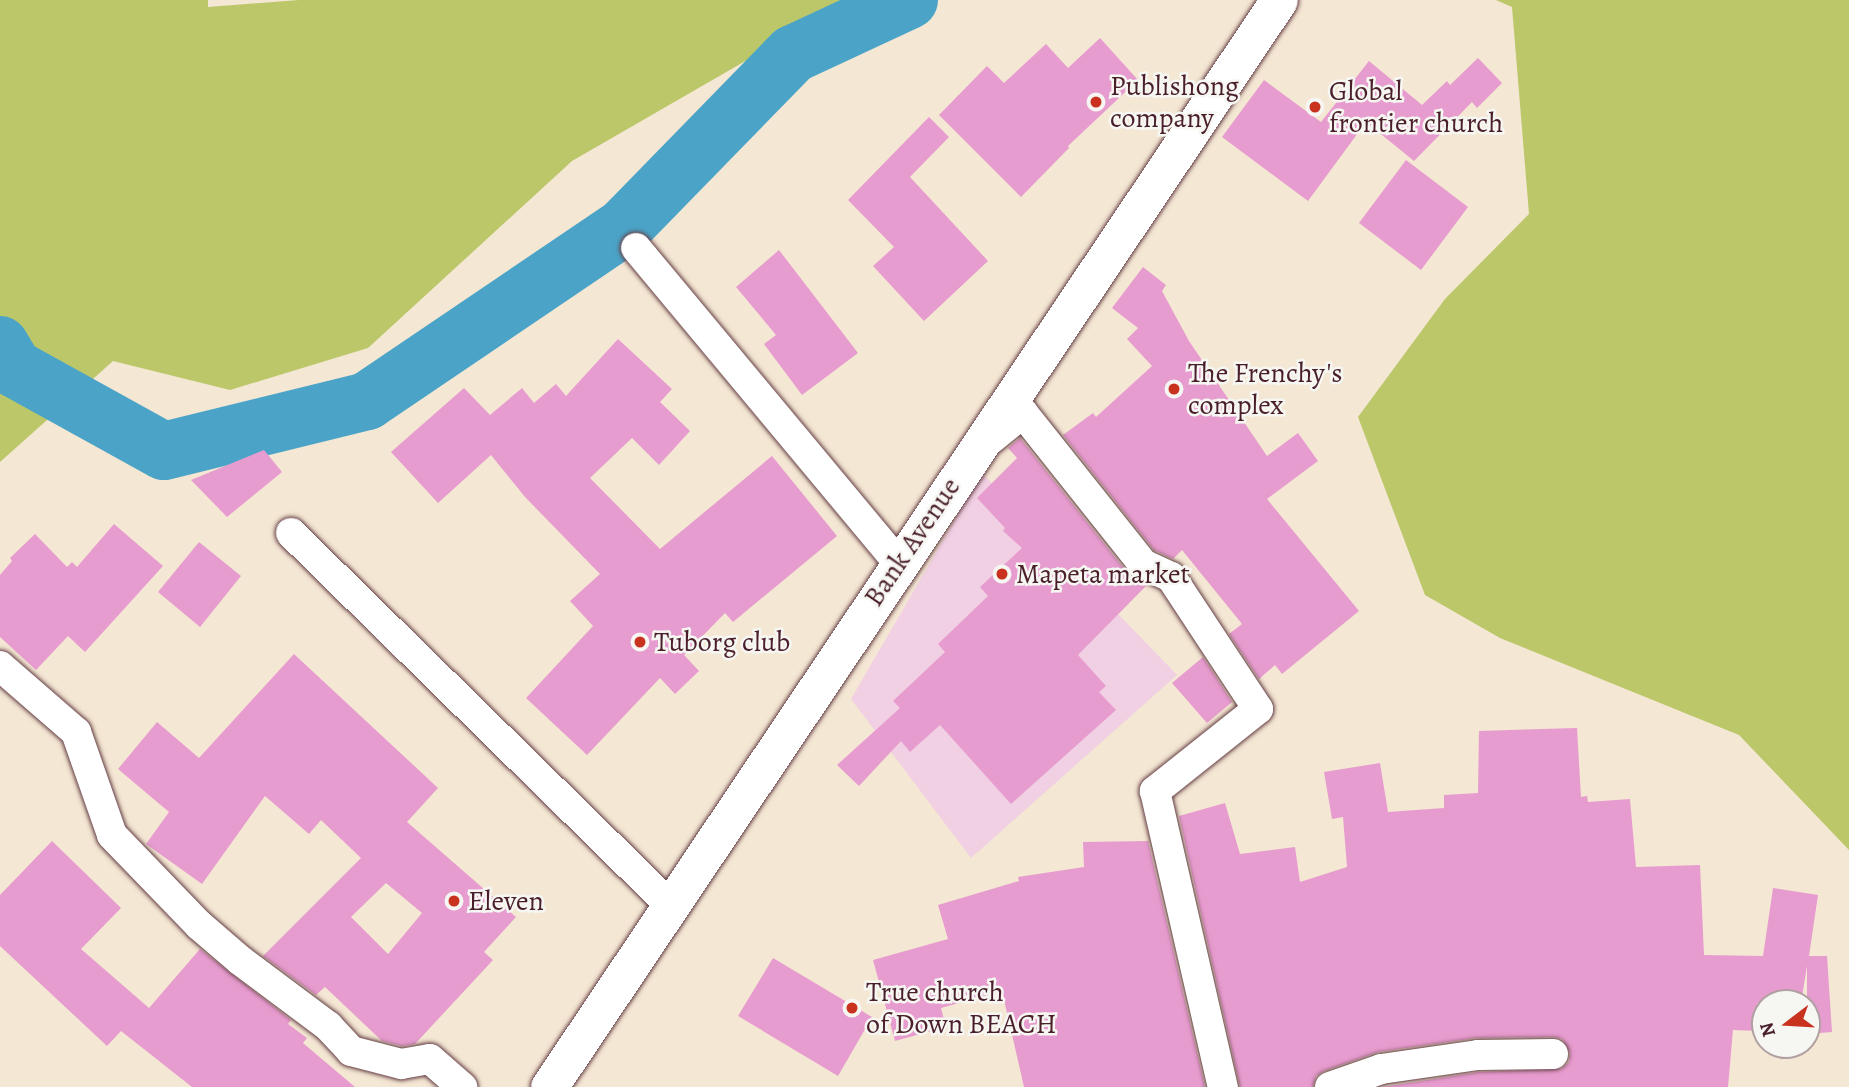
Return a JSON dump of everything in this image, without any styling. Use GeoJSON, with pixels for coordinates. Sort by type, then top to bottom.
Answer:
{"type":"FeatureCollection","features":[{"type":"Feature","properties":{"kind":"street","name":"Bank Avenue"},"geometry":{"type":"LineString","coordinates":[[549,1087],[898,562],[1279,0]]}},
{"type":"Feature","properties":{"kind":"street"},"geometry":{"type":"LineString","coordinates":[[636,248],[898,562]]}},
{"type":"Feature","properties":{"kind":"street"},"geometry":{"type":"LineString","coordinates":[[969,457],[1023,413],[1143,564],[1171,577],[1258,709],[1155,791],[1223,1087]]}},
{"type":"Feature","properties":{"kind":"street"},"geometry":{"type":"LineString","coordinates":[[291,533],[670,905]]}},
{"type":"Feature","properties":{"kind":"street"},"geometry":{"type":"LineString","coordinates":[[0,666],[76,732],[112,835],[199,925],[241,961],[328,1026],[351,1051],[401,1064],[430,1059],[462,1087]]}},
{"type":"Feature","properties":{"kind":"street"},"geometry":{"type":"LineString","coordinates":[[1330,1087],[1381,1069],[1454,1058],[1553,1054]]}},
{"type":"Feature","properties":{"kind":"shaded area","name":"Mapeta market"},"geometry":{"type":"Polygon","coordinates":[[[982,473],[1177,675],[971,858],[851,699],[982,473]]]}},
{"type":"Feature","properties":{"kind":"green space"},"geometry":{"type":"Polygon","coordinates":[[[0,0],[208,0],[208,7],[299,0],[851,0],[572,161],[368,348],[230,390],[113,361],[0,462],[0,0]]]}},
{"type":"Feature","properties":{"kind":"green space"},"geometry":{"type":"Polygon","coordinates":[[[1496,0],[1849,0],[1849,850],[1739,735],[1500,638],[1425,595],[1358,417],[1445,299],[1529,214],[1512,7],[1496,0]]]}},
{"type":"Feature","properties":{"kind":"building"},"geometry":{"type":"Polygon","coordinates":[[[1100,38],[1138,80],[1068,146],[1021,197],[939,115],[987,66],[1004,83],[1046,44],[1068,68],[1100,38]]]}},
{"type":"Feature","properties":{"kind":"building"},"geometry":{"type":"Polygon","coordinates":[[[1478,58],[1502,83],[1477,108],[1472,102],[1414,161],[1366,122],[1308,201],[1222,137],[1264,80],[1321,122],[1369,61],[1422,105],[1447,81],[1450,85],[1478,58]]]}},
{"type":"Feature","properties":{"kind":"building"},"geometry":{"type":"Polygon","coordinates":[[[929,117],[949,137],[910,177],[988,261],[924,321],[873,266],[894,247],[848,200],[929,117]]]}},
{"type":"Feature","properties":{"kind":"building"},"geometry":{"type":"Polygon","coordinates":[[[1406,160],[1468,207],[1421,270],[1359,223],[1406,160]]]}},
{"type":"Feature","properties":{"kind":"building"},"geometry":{"type":"Polygon","coordinates":[[[779,250],[858,353],[802,395],[764,344],[776,335],[736,287],[779,250]]]}},
{"type":"Feature","properties":{"kind":"building"},"geometry":{"type":"Polygon","coordinates":[[[1143,267],[1166,285],[1162,291],[1189,341],[1267,456],[1298,433],[1318,461],[1267,499],[1359,611],[1282,674],[1275,665],[1259,679],[1229,634],[1242,624],[1182,550],[1173,559],[1154,550],[1063,435],[1093,413],[1096,417],[1152,366],[1127,339],[1138,328],[1112,308],[1143,267]]]}},
{"type":"Feature","properties":{"kind":"building"},"geometry":{"type":"Polygon","coordinates":[[[618,339],[672,389],[660,402],[690,431],[659,465],[632,438],[590,478],[660,549],[772,456],[837,536],[733,622],[725,613],[684,655],[699,671],[675,694],[660,678],[587,755],[526,698],[593,626],[570,601],[600,574],[525,497],[491,455],[438,503],[391,452],[464,388],[490,415],[522,388],[534,403],[556,384],[566,396],[618,339]]]}},
{"type":"Feature","properties":{"kind":"building"},"geometry":{"type":"Polygon","coordinates":[[[1020,438],[1129,575],[1147,585],[1078,655],[1106,686],[1099,692],[1116,710],[1011,804],[940,725],[910,752],[901,741],[859,786],[837,765],[900,708],[893,701],[945,652],[938,644],[988,596],[980,587],[1022,548],[1003,531],[1005,528],[977,498],[1017,458],[1008,448],[1020,438]]]}},
{"type":"Feature","properties":{"kind":"building"},"geometry":{"type":"Polygon","coordinates":[[[264,450],[282,472],[227,517],[191,480],[264,450]]]}},
{"type":"Feature","properties":{"kind":"building"},"geometry":{"type":"Polygon","coordinates":[[[114,524],[163,566],[85,652],[68,636],[36,670],[0,637],[0,575],[12,561],[10,558],[35,534],[67,567],[72,562],[77,567],[114,524]]]}},
{"type":"Feature","properties":{"kind":"building"},"geometry":{"type":"Polygon","coordinates":[[[199,542],[241,576],[200,627],[158,592],[199,542]]]}},
{"type":"Feature","properties":{"kind":"building"},"geometry":{"type":"Polygon","coordinates":[[[294,654],[438,788],[407,822],[516,917],[484,952],[493,960],[415,1044],[402,1046],[382,1041],[325,987],[316,995],[263,956],[361,858],[321,820],[309,834],[265,796],[202,884],[146,844],[169,812],[118,769],[157,722],[199,758],[294,654]],[[386,883],[351,917],[388,954],[422,913],[386,883]]]}},
{"type":"Feature","properties":{"kind":"building"},"geometry":{"type":"Polygon","coordinates":[[[1203,657],[1232,702],[1207,723],[1172,683],[1203,657]]]}},
{"type":"Feature","properties":{"kind":"building"},"geometry":{"type":"Polygon","coordinates":[[[1577,728],[1581,797],[1587,796],[1588,802],[1630,799],[1636,867],[1700,865],[1704,955],[1763,956],[1773,888],[1818,895],[1809,956],[1827,956],[1832,1032],[1821,1033],[1821,989],[1807,989],[1807,966],[1803,989],[1751,989],[1751,1031],[1733,1030],[1728,1087],[1383,1087],[1479,1072],[1561,1069],[1569,1062],[1570,1053],[1562,1039],[1553,1037],[1476,1038],[1378,1052],[1324,1071],[1316,1076],[1313,1087],[1240,1087],[1179,816],[1225,803],[1240,854],[1295,847],[1300,882],[1347,867],[1343,817],[1332,819],[1324,772],[1380,763],[1388,812],[1444,808],[1444,795],[1478,793],[1479,731],[1577,728]]]}},
{"type":"Feature","properties":{"kind":"building"},"geometry":{"type":"Polygon","coordinates":[[[52,841],[121,908],[81,949],[149,1008],[200,949],[291,1020],[288,1024],[307,1038],[303,1043],[355,1087],[192,1087],[121,1031],[107,1046],[0,946],[0,895],[52,841]]]}},
{"type":"Feature","properties":{"kind":"building"},"geometry":{"type":"Polygon","coordinates":[[[1148,841],[1205,1087],[1024,1087],[1002,991],[941,1008],[946,1027],[895,1041],[873,960],[948,939],[938,905],[1019,881],[1018,877],[1084,867],[1083,842],[1148,841]]]}},
{"type":"Feature","properties":{"kind":"building"},"geometry":{"type":"Polygon","coordinates":[[[773,958],[872,1017],[838,1076],[738,1016],[773,958]]]}},
{"type":"Feature","properties":{"kind":"waterway"},"geometry":{"type":"LineString","coordinates":[[0,345],[14,368],[164,451],[367,401],[624,227],[793,54],[909,0]]}},
{"type":"Feature","properties":{"kind":"place","name":"Publishong company"},"geometry":{"type":"Point","coordinates":[1096,102]}},
{"type":"Feature","properties":{"kind":"place","name":"Global frontier church"},"geometry":{"type":"Point","coordinates":[1315,107]}},
{"type":"Feature","properties":{"kind":"place","name":"The Frenchy's complex"},"geometry":{"type":"Point","coordinates":[1174,389]}},
{"type":"Feature","properties":{"kind":"place","name":"Mapeta market"},"geometry":{"type":"Point","coordinates":[1002,574]}},
{"type":"Feature","properties":{"kind":"place","name":"Tuborg club"},"geometry":{"type":"Point","coordinates":[640,642]}},
{"type":"Feature","properties":{"kind":"place","name":"Eleven"},"geometry":{"type":"Point","coordinates":[454,901]}},
{"type":"Feature","properties":{"kind":"place","name":"True church of Down BEACH"},"geometry":{"type":"Point","coordinates":[852,1008]}}]}
